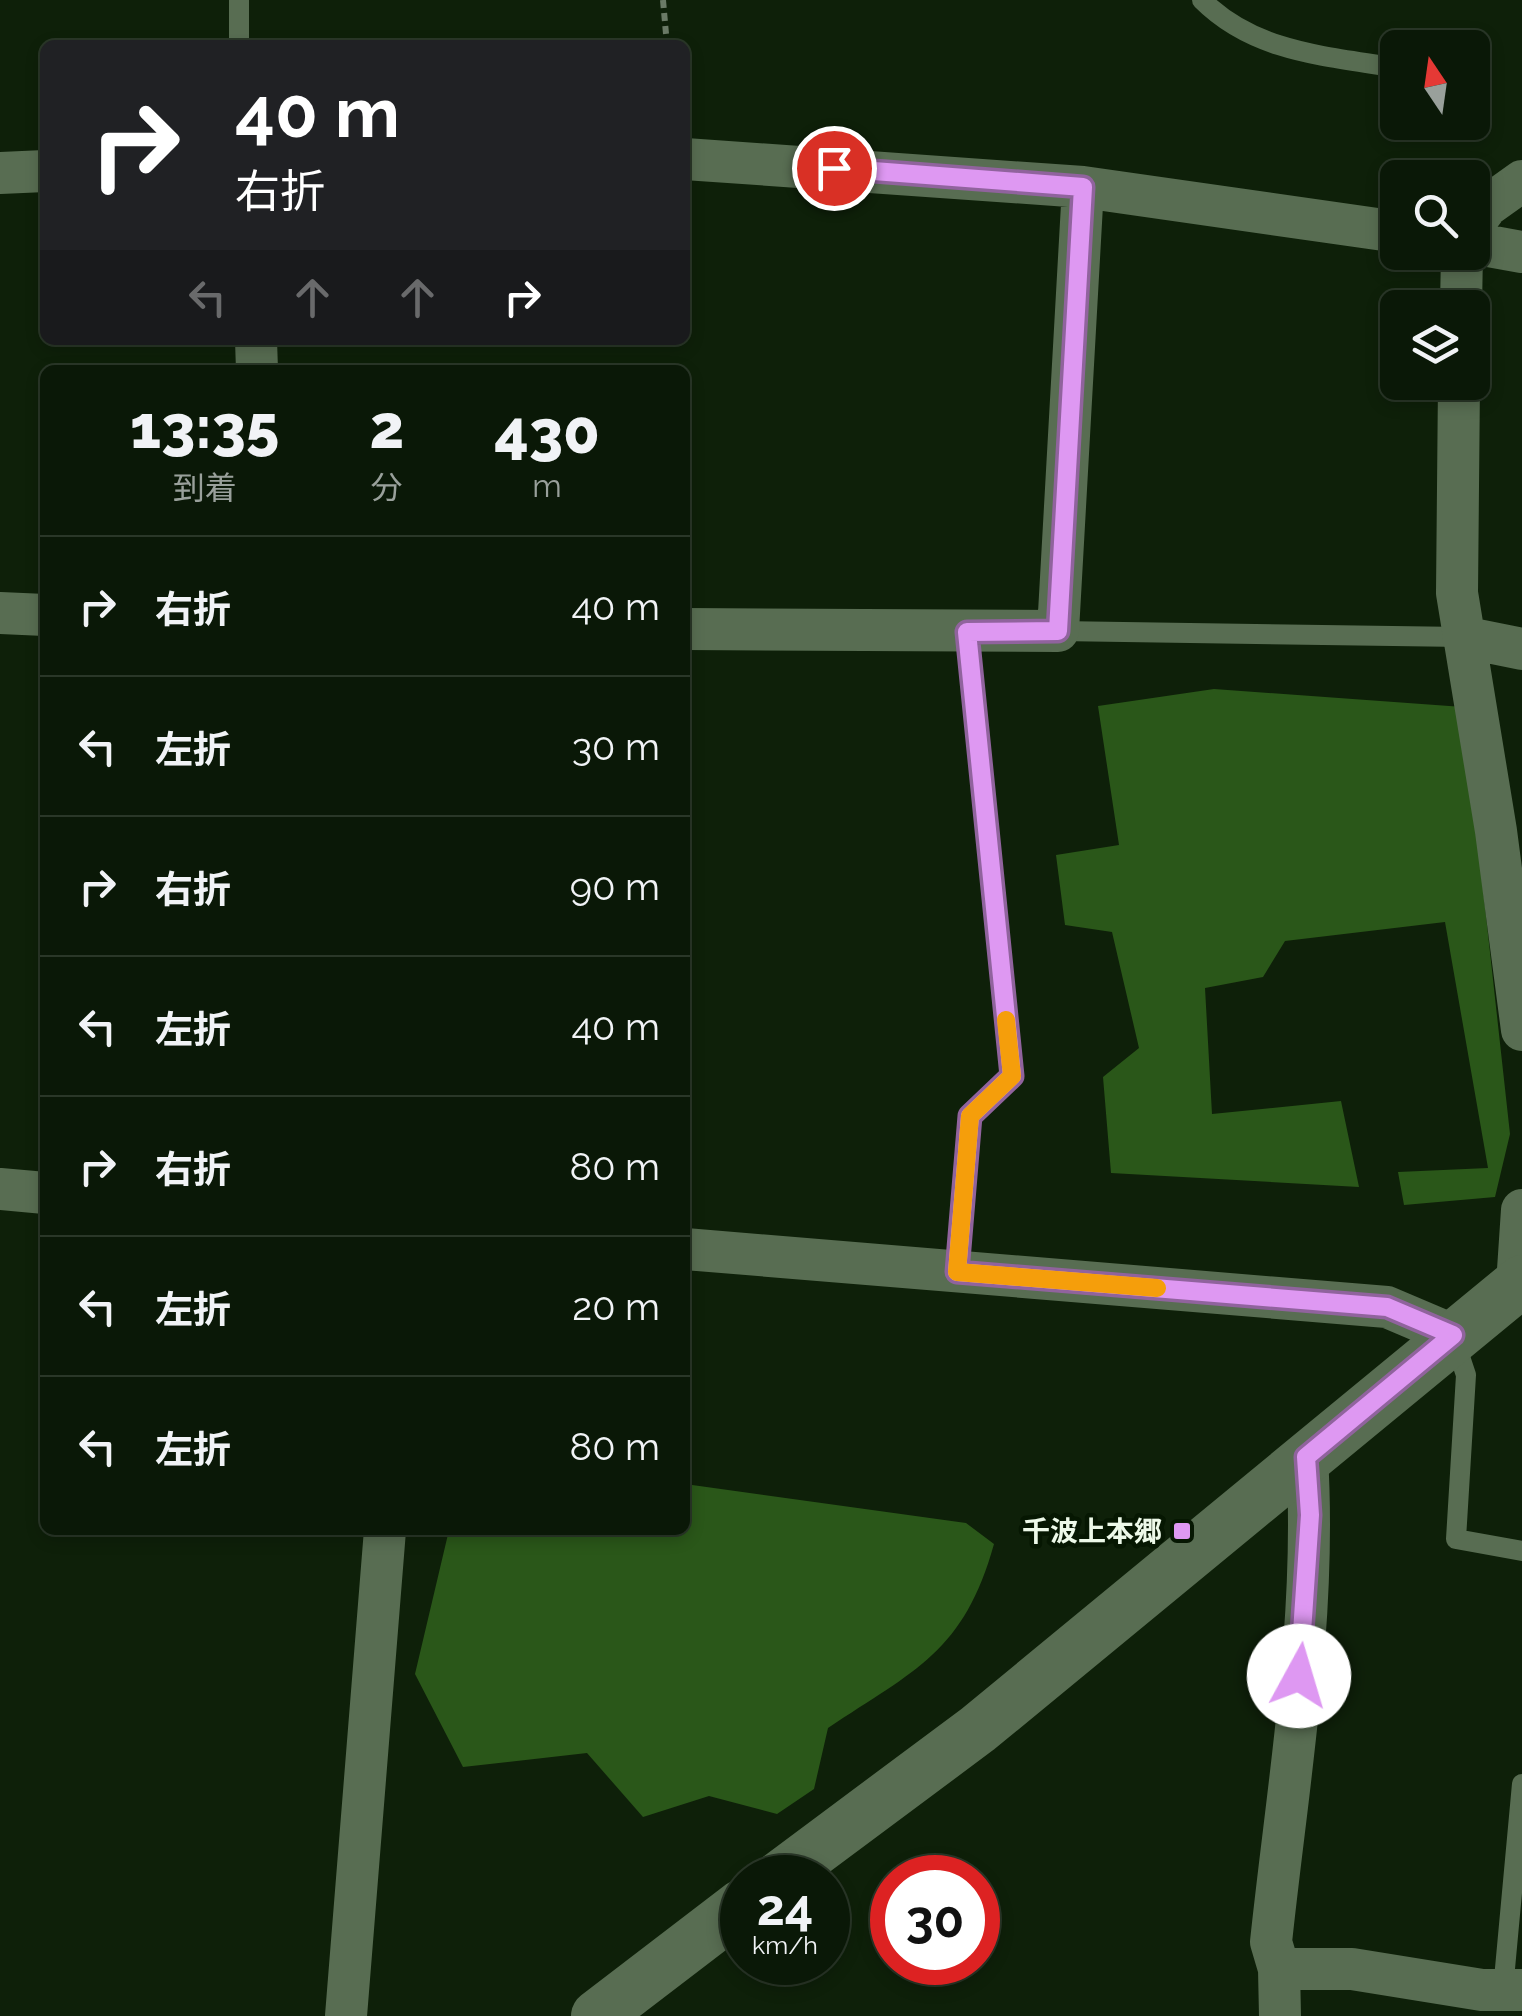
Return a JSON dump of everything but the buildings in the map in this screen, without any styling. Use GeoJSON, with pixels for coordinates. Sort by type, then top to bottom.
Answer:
{"type":"FeatureCollection","features":[{"type":"Feature","properties":{"kind":"street"},"geometry":{"type":"LineString","coordinates":[[690,159],[1083,187],[1380,229]]}},
{"type":"Feature","properties":{"kind":"street"},"geometry":{"type":"LineString","coordinates":[[0,173],[40,171]]}},
{"type":"Feature","properties":{"kind":"street"},"geometry":{"type":"LineString","coordinates":[[1490,204],[1522,181]]}},
{"type":"Feature","properties":{"kind":"street"},"geometry":{"type":"LineString","coordinates":[[690,629],[1058,631],[1083,187]]}},
{"type":"Feature","properties":{"kind":"street"},"geometry":{"type":"LineString","coordinates":[[1490,246],[1522,252]]}},
{"type":"Feature","properties":{"kind":"street"},"geometry":{"type":"LineString","coordinates":[[1459,400],[1457,593],[1496,831],[1522,1030]]}},
{"type":"Feature","properties":{"kind":"street"},"geometry":{"type":"LineString","coordinates":[[0,613],[40,615]]}},
{"type":"Feature","properties":{"kind":"street"},"geometry":{"type":"LineString","coordinates":[[1463,637],[1522,649]]}},
{"type":"Feature","properties":{"kind":"street"},"geometry":{"type":"LineString","coordinates":[[0,1188],[40,1192]]}},
{"type":"Feature","properties":{"kind":"street"},"geometry":{"type":"LineString","coordinates":[[809,1855],[978,1730],[1519,1283],[1522,1210]]}},
{"type":"Feature","properties":{"kind":"street"},"geometry":{"type":"LineString","coordinates":[[690,1249],[1387,1307],[1453,1335]]}},
{"type":"Feature","properties":{"kind":"street"},"geometry":{"type":"LineString","coordinates":[[1280,2016],[1279,1969],[1271,1942],[1306,1600],[1310,1515],[1306,1457]]}},
{"type":"Feature","properties":{"kind":"street"},"geometry":{"type":"LineString","coordinates":[[346,2016],[385,1535]]}},
{"type":"Feature","properties":{"kind":"street"},"geometry":{"type":"LineString","coordinates":[[596,2016],[720,1922]]}},
{"type":"Feature","properties":{"kind":"street"},"geometry":{"type":"LineString","coordinates":[[1279,1969],[1352,1968],[1512,1990]]}},
{"type":"Feature","properties":{"kind":"lane"},"geometry":{"type":"LineString","coordinates":[[239,0],[239,40]]}},
{"type":"Feature","properties":{"kind":"lane"},"geometry":{"type":"LineString","coordinates":[[1202,0],[1220,18],[1273,47],[1380,65]]}},
{"type":"Feature","properties":{"kind":"lane"},"geometry":{"type":"LineString","coordinates":[[1058,631],[1463,637]]}},
{"type":"Feature","properties":{"kind":"lane"},"geometry":{"type":"LineString","coordinates":[[957,1272],[970,1116],[1012,1076],[967,632]]}},
{"type":"Feature","properties":{"kind":"lane"},"geometry":{"type":"LineString","coordinates":[[1453,1335],[1466,1375],[1456,1539],[1522,1551]]}},
{"type":"Feature","properties":{"kind":"lane"},"geometry":{"type":"LineString","coordinates":[[1512,1990],[1522,1784]]}},
{"type":"Feature","properties":{"kind":"path"},"geometry":{"type":"LineString","coordinates":[[662,0],[666,40]]}},
{"type":"Feature","properties":{"kind":"green space"},"geometry":{"type":"Polygon","coordinates":[[[1214,689],[1463,707],[1510,1134],[1495,1197],[1404,1205],[1398,1172],[1488,1168],[1445,922],[1285,941],[1263,977],[1205,988],[1212,1114],[1341,1101],[1359,1187],[1111,1173],[1103,1077],[1139,1048],[1112,932],[1065,925],[1056,855],[1119,845],[1098,706],[1214,689]]]}},
{"type":"Feature","properties":{"kind":"green space"},"geometry":{"type":"Polygon","coordinates":[[[690,1485],[966,1523],[994,1544],[982,1581],[951,1634],[911,1673],[828,1728],[814,1789],[777,1814],[709,1796],[643,1817],[587,1753],[463,1767],[415,1674],[448,1535],[690,1535],[690,1485]]]}},
{"type":"Feature","properties":{"kind":"slow traffic"},"geometry":{"type":"LineString","coordinates":[[1006,1020],[1012,1076],[970,1116],[957,1272],[1157,1288]]}},
{"type":"Feature","properties":{"kind":"place","name":"千波上本郷"},"geometry":{"type":"Point","coordinates":[1182,1531]}},
{"type":"Feature","properties":{"kind":"route"},"geometry":{"type":"LineString","coordinates":[[834,168],[1083,187],[1058,631],[967,632],[1012,1076],[970,1116],[957,1272],[1387,1307],[1453,1335],[1306,1457],[1310,1515],[1299,1676]]}}]}
